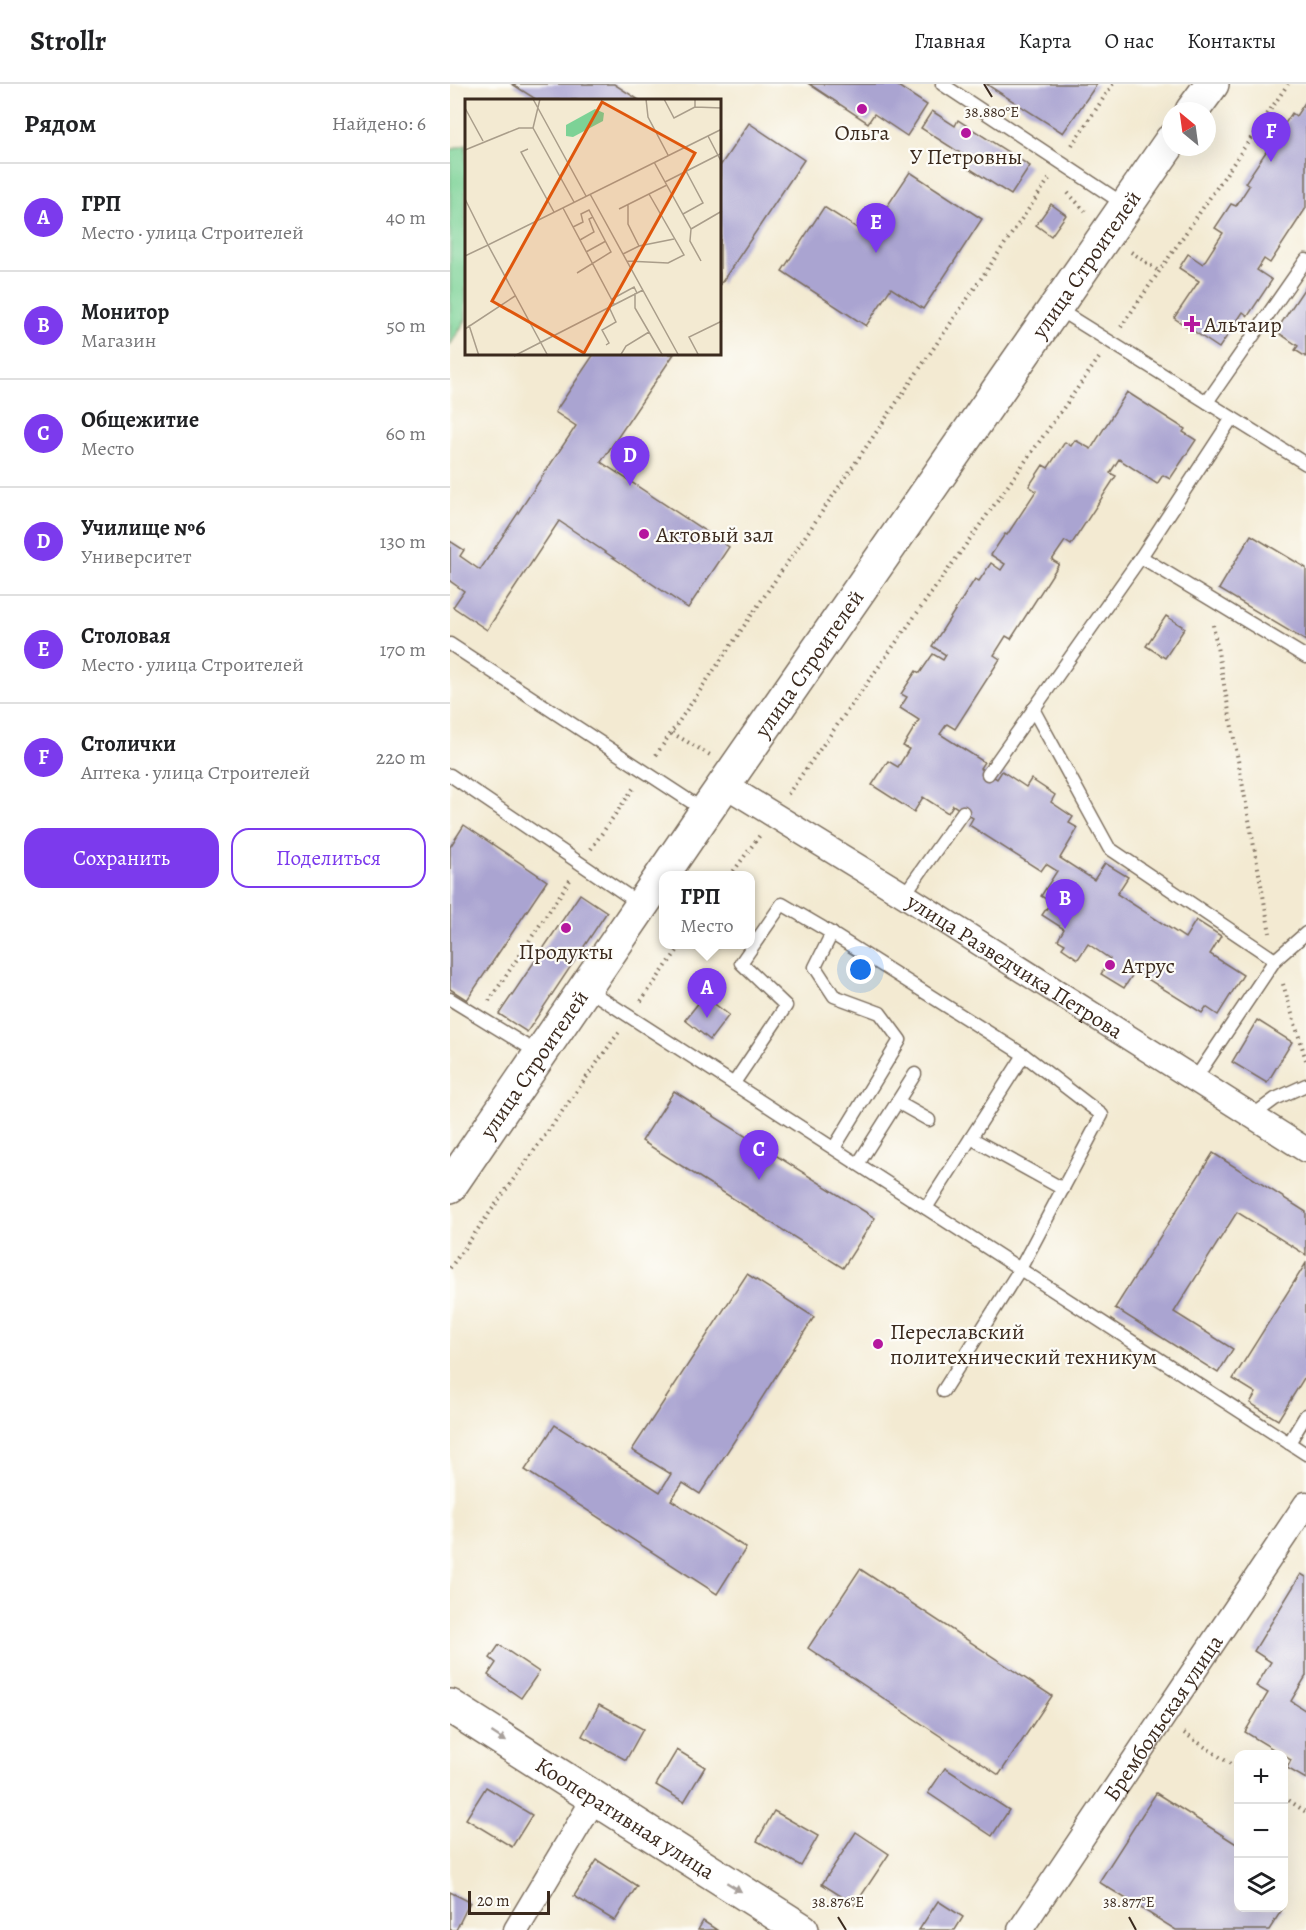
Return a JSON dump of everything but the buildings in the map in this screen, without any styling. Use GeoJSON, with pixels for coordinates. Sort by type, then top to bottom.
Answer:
{"type":"FeatureCollection","features":[{"type":"Feature","properties":{"kind":"main road"},"geometry":{"type":"LineString","coordinates":[[1199,102],[1212,84]]}},
{"type":"Feature","properties":{"kind":"main road","name":"улица Строителей"},"geometry":{"type":"LineString","coordinates":[[665,871],[1162,154]]}},
{"type":"Feature","properties":{"kind":"main road","name":"улица Строителей"},"geometry":{"type":"LineString","coordinates":[[450,1186],[659,880]]}},
{"type":"Feature","properties":{"kind":"main road","name":"Кооперативная улица"},"geometry":{"type":"LineString","coordinates":[[450,1706],[802,1930]]}},
{"type":"Feature","properties":{"kind":"street","name":"улица Разведчика Петрова"},"geometry":{"type":"LineString","coordinates":[[725,785],[904,895],[1306,1150]]}},
{"type":"Feature","properties":{"kind":"street","name":"Брембольская улица"},"geometry":{"type":"LineString","coordinates":[[1020,1930],[1305,1509]]}},
{"type":"Feature","properties":{"kind":"street"},"geometry":{"type":"LineString","coordinates":[[516,1930],[594,1798]]}},
{"type":"Feature","properties":{"kind":"lane"},"geometry":{"type":"LineString","coordinates":[[942,84],[1126,205]]}},
{"type":"Feature","properties":{"kind":"lane"},"geometry":{"type":"LineString","coordinates":[[1207,402],[1306,260]]}},
{"type":"Feature","properties":{"kind":"lane"},"geometry":{"type":"LineString","coordinates":[[1056,308],[1306,464]]}},
{"type":"Feature","properties":{"kind":"lane"},"geometry":{"type":"LineString","coordinates":[[988,774],[1141,557],[1232,418]]}},
{"type":"Feature","properties":{"kind":"lane"},"geometry":{"type":"LineString","coordinates":[[1141,557],[1306,657]]}},
{"type":"Feature","properties":{"kind":"lane"},"geometry":{"type":"LineString","coordinates":[[450,644],[706,811]]}},
{"type":"Feature","properties":{"kind":"lane"},"geometry":{"type":"LineString","coordinates":[[1033,709],[1109,848],[1275,960]]}},
{"type":"Feature","properties":{"kind":"lane"},"geometry":{"type":"LineString","coordinates":[[450,775],[642,905]]}},
{"type":"Feature","properties":{"kind":"lane"},"geometry":{"type":"LineString","coordinates":[[904,895],[963,812]]}},
{"type":"Feature","properties":{"kind":"lane"},"geometry":{"type":"LineString","coordinates":[[755,943],[782,904],[1024,1054],[1102,1115],[1020,1269],[943,1391]]}},
{"type":"Feature","properties":{"kind":"lane"},"geometry":{"type":"LineString","coordinates":[[832,933],[815,967],[834,996],[880,1013],[900,1040],[834,1148]]}},
{"type":"Feature","properties":{"kind":"lane"},"geometry":{"type":"LineString","coordinates":[[1195,1079],[1275,960],[1306,933]]}},
{"type":"Feature","properties":{"kind":"lane"},"geometry":{"type":"LineString","coordinates":[[734,1083],[786,1006],[741,963],[751,949]]}},
{"type":"Feature","properties":{"kind":"lane"},"geometry":{"type":"LineString","coordinates":[[586,988],[1306,1454]]}},
{"type":"Feature","properties":{"kind":"lane"},"geometry":{"type":"LineString","coordinates":[[450,999],[540,1054]]}},
{"type":"Feature","properties":{"kind":"lane"},"geometry":{"type":"LineString","coordinates":[[926,1208],[1024,1054]]}},
{"type":"Feature","properties":{"kind":"lane"},"geometry":{"type":"LineString","coordinates":[[858,1164],[915,1074]]}},
{"type":"Feature","properties":{"kind":"lane"},"geometry":{"type":"LineString","coordinates":[[1252,1116],[1275,1099],[1306,1085]]}},
{"type":"Feature","properties":{"kind":"lane"},"geometry":{"type":"LineString","coordinates":[[897,1102],[929,1120]]}},
{"type":"Feature","properties":{"kind":"lane"},"geometry":{"type":"LineString","coordinates":[[971,1138],[1063,1189]]}},
{"type":"Feature","properties":{"kind":"lane"},"geometry":{"type":"LineString","coordinates":[[1289,1443],[1306,1415]]}},
{"type":"Feature","properties":{"kind":"path"},"geometry":{"type":"LineString","coordinates":[[478,1016],[1113,84]]}},
{"type":"Feature","properties":{"kind":"path"},"geometry":{"type":"LineString","coordinates":[[734,871],[1110,342],[1288,84]]}},
{"type":"Feature","properties":{"kind":"path"},"geometry":{"type":"LineString","coordinates":[[1207,597],[1275,960],[1306,1060]]}},
{"type":"Feature","properties":{"kind":"path"},"geometry":{"type":"LineString","coordinates":[[450,1268],[679,949]]}},
{"type":"Feature","properties":{"kind":"path"},"geometry":{"type":"LineString","coordinates":[[1161,1719],[1234,1765]]}},
{"type":"Feature","properties":{"kind":"path"},"geometry":{"type":"LineString","coordinates":[[1288,1800],[1306,1812]]}},
{"type":"Feature","properties":{"kind":"green space"},"geometry":{"type":"Polygon","coordinates":[[[465,145],[465,322],[450,345],[450,150],[465,145]]]}},
{"type":"Feature","properties":{"kind":"place","name":"Ольга"},"geometry":{"type":"Point","coordinates":[862,109]}},
{"type":"Feature","properties":{"kind":"place","name":"У Петровны"},"geometry":{"type":"Point","coordinates":[966,133]}},
{"type":"Feature","properties":{"kind":"place","name":"Столички"},"geometry":{"type":"Point","coordinates":[1271,162]}},
{"type":"Feature","properties":{"kind":"place","name":"Столовая"},"geometry":{"type":"Point","coordinates":[876,253]}},
{"type":"Feature","properties":{"kind":"place","name":"Альтаир"},"geometry":{"type":"Point","coordinates":[1192,324]}},
{"type":"Feature","properties":{"kind":"place","name":"Училище №6"},"geometry":{"type":"Point","coordinates":[630,486]}},
{"type":"Feature","properties":{"kind":"place","name":"Актовый зал"},"geometry":{"type":"Point","coordinates":[644,534]}},
{"type":"Feature","properties":{"kind":"place","name":"Продукты"},"geometry":{"type":"Point","coordinates":[566,928]}},
{"type":"Feature","properties":{"kind":"place","name":"Монитор"},"geometry":{"type":"Point","coordinates":[1065,929]}},
{"type":"Feature","properties":{"kind":"place","name":"Атрус"},"geometry":{"type":"Point","coordinates":[1110,965]}},
{"type":"Feature","properties":{"kind":"place","name":"ГРП"},"geometry":{"type":"Point","coordinates":[707,1018]}},
{"type":"Feature","properties":{"kind":"place","name":"Общежитие"},"geometry":{"type":"Point","coordinates":[759,1180]}},
{"type":"Feature","properties":{"kind":"place","name":"Переславский политехнический техникум"},"geometry":{"type":"Point","coordinates":[878,1344]}}]}
